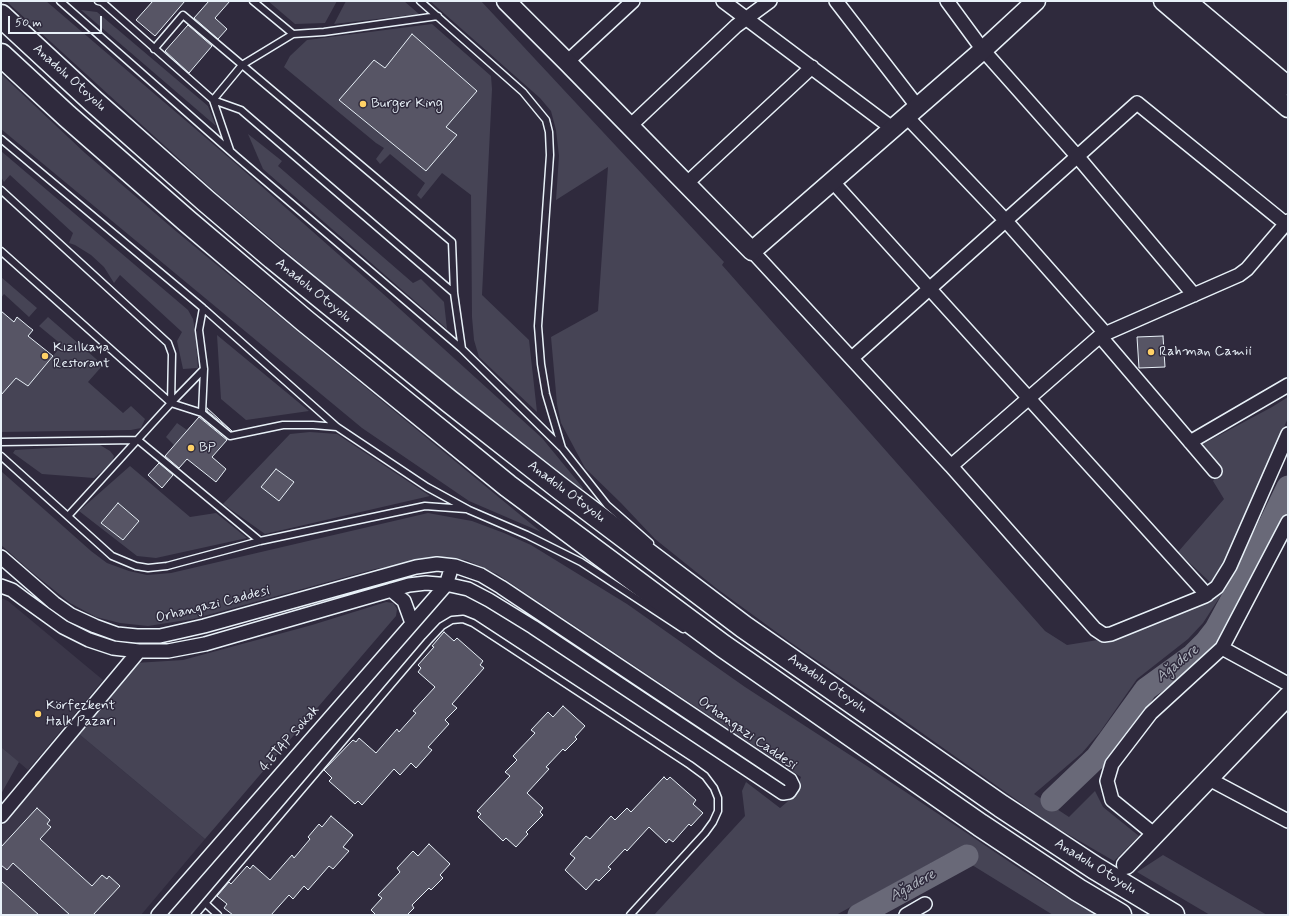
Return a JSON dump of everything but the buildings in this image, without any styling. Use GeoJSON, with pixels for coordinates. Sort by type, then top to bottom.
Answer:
{"type":"FeatureCollection","features":[{"type":"Feature","properties":{"kind":"highway","name":"Anadolu Otoyolu"},"geometry":{"type":"LineString","coordinates":[[1,16],[206,201],[291,273],[449,401],[555,484],[744,627],[1001,806],[1096,868],[1173,915]]}},
{"type":"Feature","properties":{"kind":"highway","name":"Anadolu Otoyolu"},"geometry":{"type":"LineString","coordinates":[[1,55],[67,116],[205,236],[330,341],[502,481],[723,646],[980,825],[1078,890],[1120,915]]}},
{"type":"Feature","properties":{"kind":"street"},"geometry":{"type":"LineString","coordinates":[[567,62],[633,1]]}},
{"type":"Feature","properties":{"kind":"street"},"geometry":{"type":"LineString","coordinates":[[723,1],[892,128]]}},
{"type":"Feature","properties":{"kind":"street"},"geometry":{"type":"LineString","coordinates":[[630,126],[736,26],[770,1]]}},
{"type":"Feature","properties":{"kind":"street"},"geometry":{"type":"LineString","coordinates":[[836,1],[912,111],[1102,334],[1215,471]]}},
{"type":"Feature","properties":{"kind":"street"},"geometry":{"type":"LineString","coordinates":[[947,1],[983,50],[1077,156],[1194,295]]}},
{"type":"Feature","properties":{"kind":"street"},"geometry":{"type":"LineString","coordinates":[[752,251],[983,50],[1036,1]]}},
{"type":"Feature","properties":{"kind":"street"},"geometry":{"type":"LineString","coordinates":[[1163,1],[1288,108]]}},
{"type":"Feature","properties":{"kind":"street"},"geometry":{"type":"LineString","coordinates":[[1187,1],[1288,86]]}},
{"type":"Feature","properties":{"kind":"street"},"geometry":{"type":"LineString","coordinates":[[509,2],[752,251],[951,466],[1095,629],[1104,635],[1111,634],[1207,595],[1217,587],[1230,566],[1288,434]]}},
{"type":"Feature","properties":{"kind":"street"},"geometry":{"type":"LineString","coordinates":[[686,184],[812,67]]}},
{"type":"Feature","properties":{"kind":"street"},"geometry":{"type":"LineString","coordinates":[[852,358],[1137,103],[1287,223],[1246,269],[1233,278],[1102,334],[951,466]]}},
{"type":"Feature","properties":{"kind":"street"},"geometry":{"type":"LineString","coordinates":[[832,181],[1207,595]]}},
{"type":"Feature","properties":{"kind":"street"},"geometry":{"type":"LineString","coordinates":[[1190,442],[1288,385]]}},
{"type":"Feature","properties":{"kind":"street"},"geometry":{"type":"LineString","coordinates":[[1155,835],[1112,800],[1107,781],[1112,764],[1151,713],[1222,648],[1288,522]]}},
{"type":"Feature","properties":{"kind":"street","name":"Orhangazi Caddesi"},"geometry":{"type":"LineString","coordinates":[[1,557],[54,603],[71,615],[117,634],[137,636],[160,636],[204,626],[416,566],[438,564],[452,566],[481,575],[501,587],[790,780],[793,786],[788,792],[782,793],[533,627],[468,589],[446,585]]}},
{"type":"Feature","properties":{"kind":"street"},"geometry":{"type":"LineString","coordinates":[[1,586],[12,590],[63,627],[89,640],[113,648],[139,651],[168,650],[205,644],[409,584],[426,583],[446,585],[452,566]]}},
{"type":"Feature","properties":{"kind":"street","name":"4.ETAP Sokak"},"geometry":{"type":"LineString","coordinates":[[158,915],[446,585]]}},
{"type":"Feature","properties":{"kind":"street"},"geometry":{"type":"LineString","coordinates":[[392,590],[404,601],[412,623]]}},
{"type":"Feature","properties":{"kind":"street"},"geometry":{"type":"LineString","coordinates":[[1222,648],[1288,684]]}},
{"type":"Feature","properties":{"kind":"street"},"geometry":{"type":"LineString","coordinates":[[1,816],[139,651]]}},
{"type":"Feature","properties":{"kind":"street"},"geometry":{"type":"LineString","coordinates":[[1126,865],[1288,696]]}},
{"type":"Feature","properties":{"kind":"street"},"geometry":{"type":"LineString","coordinates":[[1209,779],[1288,821]]}},
{"type":"Feature","properties":{"kind":"street"},"geometry":{"type":"LineString","coordinates":[[906,915],[925,904]]}},
{"type":"Feature","properties":{"kind":"lane"},"geometry":{"type":"LineString","coordinates":[[60,1],[231,151],[462,349],[562,448],[607,505],[655,547]]}},
{"type":"Feature","properties":{"kind":"lane"},"geometry":{"type":"LineString","coordinates":[[98,1],[102,2],[213,100],[242,110],[454,294]]}},
{"type":"Feature","properties":{"kind":"lane"},"geometry":{"type":"LineString","coordinates":[[253,1],[293,34]]}},
{"type":"Feature","properties":{"kind":"lane"},"geometry":{"type":"LineString","coordinates":[[420,1],[523,92],[546,120],[549,132],[550,155],[538,326],[541,364],[546,394],[562,448]]}},
{"type":"Feature","properties":{"kind":"lane"},"geometry":{"type":"LineString","coordinates":[[154,49],[183,15],[452,242],[454,294],[462,349]]}},
{"type":"Feature","properties":{"kind":"lane"},"geometry":{"type":"LineString","coordinates":[[213,100],[242,66],[293,34],[324,32],[438,16]]}},
{"type":"Feature","properties":{"kind":"lane"},"geometry":{"type":"LineString","coordinates":[[213,100],[231,151]]}},
{"type":"Feature","properties":{"kind":"lane"},"geometry":{"type":"LineString","coordinates":[[1,139],[203,308],[337,427],[427,487],[469,510],[527,535],[581,562],[686,631]]}},
{"type":"Feature","properties":{"kind":"lane"},"geometry":{"type":"LineString","coordinates":[[1,190],[168,343],[172,354],[171,403]]}},
{"type":"Feature","properties":{"kind":"lane"},"geometry":{"type":"LineString","coordinates":[[1,250],[171,403],[202,413],[230,436],[283,425],[337,427]]}},
{"type":"Feature","properties":{"kind":"lane"},"geometry":{"type":"LineString","coordinates":[[202,413],[204,369],[199,330],[203,308]]}},
{"type":"Feature","properties":{"kind":"lane"},"geometry":{"type":"LineString","coordinates":[[68,516],[204,369]]}},
{"type":"Feature","properties":{"kind":"lane"},"geometry":{"type":"LineString","coordinates":[[1,442],[138,440],[260,541]]}},
{"type":"Feature","properties":{"kind":"lane"},"geometry":{"type":"LineString","coordinates":[[1,456],[112,556],[136,566],[148,568],[166,566],[260,541],[425,506],[469,510]]}},
{"type":"Feature","properties":{"kind":"lane"},"geometry":{"type":"LineString","coordinates":[[684,574],[744,627]]}},
{"type":"Feature","properties":{"kind":"lane"},"geometry":{"type":"LineString","coordinates":[[195,915],[428,641],[442,626],[452,620],[463,619],[473,623],[690,765],[705,776],[714,788],[718,798],[718,811],[713,822],[705,833],[630,915]]}},
{"type":"Feature","properties":{"kind":"lane"},"geometry":{"type":"LineString","coordinates":[[739,665],[898,768]]}},
{"type":"Feature","properties":{"kind":"lane"},"geometry":{"type":"LineString","coordinates":[[205,903],[218,915]]}},
{"type":"Feature","properties":{"kind":"shaded area"},"geometry":{"type":"Polygon","coordinates":[[[6,1],[46,1],[234,162],[390,300],[542,438],[583,488],[581,491],[397,345],[212,189],[6,1]]]}},
{"type":"Feature","properties":{"kind":"shaded area"},"geometry":{"type":"Polygon","coordinates":[[[268,1],[337,1],[325,23],[295,24],[268,1]]]}},
{"type":"Feature","properties":{"kind":"shaded area"},"geometry":{"type":"Polygon","coordinates":[[[346,1],[404,1],[419,14],[334,24],[346,1]]]}},
{"type":"Feature","properties":{"kind":"shaded area"},"geometry":{"type":"Polygon","coordinates":[[[430,1],[481,1],[724,262],[722,265],[1045,631],[1067,645],[1104,639],[1209,600],[1227,586],[1203,623],[1188,639],[1137,679],[1100,732],[1082,753],[1034,794],[1069,817],[1095,791],[1103,807],[1139,836],[1114,861],[1052,825],[891,711],[790,642],[716,588],[655,539],[585,468],[561,423],[557,404],[551,337],[598,311],[608,167],[556,200],[559,156],[556,130],[551,111],[540,98],[430,1]]]}},
{"type":"Feature","properties":{"kind":"shaded area"},"geometry":{"type":"Polygon","coordinates":[[[81,10],[97,12],[208,106],[216,126],[81,10]]]}},
{"type":"Feature","properties":{"kind":"shaded area"},"geometry":{"type":"Polygon","coordinates":[[[432,24],[491,76],[492,89],[482,295],[529,340],[537,412],[479,357],[474,340],[472,317],[471,195],[442,173],[421,199],[417,195],[425,183],[390,154],[380,164],[376,159],[384,148],[284,67],[290,56],[307,40],[432,24]]]}},
{"type":"Feature","properties":{"kind":"shaded area"},"geometry":{"type":"Polygon","coordinates":[[[1,74],[85,153],[177,232],[541,532],[469,501],[362,428],[1,129],[1,74]]]}},
{"type":"Feature","properties":{"kind":"shaded area"},"geometry":{"type":"Polygon","coordinates":[[[248,134],[282,161],[278,166],[413,283],[421,279],[444,302],[447,329],[263,169],[248,134]]]}},
{"type":"Feature","properties":{"kind":"shaded area"},"geometry":{"type":"Polygon","coordinates":[[[1,151],[188,310],[193,319],[195,330],[198,368],[183,369],[177,341],[182,332],[120,275],[114,283],[104,267],[91,255],[69,243],[73,233],[10,175],[4,182],[1,177],[1,151]]]}},
{"type":"Feature","properties":{"kind":"shaded area"},"geometry":{"type":"Polygon","coordinates":[[[1,277],[37,308],[29,317],[4,294],[1,298],[1,277]]]}},
{"type":"Feature","properties":{"kind":"shaded area"},"geometry":{"type":"Polygon","coordinates":[[[48,317],[103,365],[88,382],[123,413],[131,406],[145,419],[141,428],[131,430],[1,432],[1,395],[16,378],[28,386],[62,345],[39,326],[48,317]]]}},
{"type":"Feature","properties":{"kind":"shaded area"},"geometry":{"type":"Polygon","coordinates":[[[217,335],[309,411],[246,420],[221,399],[217,335]]]}},
{"type":"Feature","properties":{"kind":"shaded area"},"geometry":{"type":"Polygon","coordinates":[[[1288,397],[1288,418],[1224,566],[1212,584],[1178,552],[1224,499],[1213,481],[1221,468],[1203,444],[1288,397]]]}},
{"type":"Feature","properties":{"kind":"shaded area"},"geometry":{"type":"Polygon","coordinates":[[[177,423],[187,430],[174,445],[166,437],[177,423]]]}},
{"type":"Feature","properties":{"kind":"shaded area"},"geometry":{"type":"Polygon","coordinates":[[[310,432],[337,434],[430,496],[265,534],[223,504],[290,434],[310,432]]]}},
{"type":"Feature","properties":{"kind":"shaded area"},"geometry":{"type":"Polygon","coordinates":[[[100,445],[110,451],[114,456],[112,463],[94,478],[42,474],[13,453],[15,450],[100,445]]]}},
{"type":"Feature","properties":{"kind":"shaded area"},"geometry":{"type":"Polygon","coordinates":[[[130,466],[190,517],[216,513],[247,538],[156,558],[137,556],[79,511],[130,466]]]}},
{"type":"Feature","properties":{"kind":"shaded area"},"geometry":{"type":"Polygon","coordinates":[[[1,471],[91,551],[107,563],[129,571],[147,575],[171,573],[428,513],[472,521],[504,533],[531,545],[627,604],[745,687],[870,768],[1023,871],[1095,915],[1053,915],[951,852],[836,915],[654,915],[745,816],[742,791],[746,782],[780,808],[793,797],[801,777],[497,574],[466,560],[440,558],[375,569],[193,619],[148,626],[120,623],[96,617],[70,603],[1,545],[1,471]]]}},
{"type":"Feature","properties":{"kind":"shaded area","name":"Körfezkent Halk Pazarı"},"geometry":{"type":"Polygon","coordinates":[[[1,598],[8,601],[103,680],[28,770],[1,747],[1,598]]]}},
{"type":"Feature","properties":{"kind":"shaded area"},"geometry":{"type":"Polygon","coordinates":[[[386,602],[393,603],[397,609],[396,616],[205,839],[79,734],[135,663],[183,660],[312,625],[386,602]]]}},
{"type":"Feature","properties":{"kind":"shaded area"},"geometry":{"type":"Polygon","coordinates":[[[79,734],[205,839],[141,915],[1,915],[1,827],[79,734]]]}},
{"type":"Feature","properties":{"kind":"shaded area"},"geometry":{"type":"Polygon","coordinates":[[[1,747],[19,762],[1,794],[1,747]]]}},
{"type":"Feature","properties":{"kind":"shaded area"},"geometry":{"type":"Polygon","coordinates":[[[1163,855],[1267,915],[1210,915],[1137,872],[1163,855]]]}},
{"type":"Feature","properties":{"kind":"waterway","name":"Ağadere"},"geometry":{"type":"LineString","coordinates":[[1052,800],[1097,757],[1146,689],[1193,655],[1216,629],[1247,572],[1288,487]]}},
{"type":"Feature","properties":{"kind":"waterway","name":"Ağadere"},"geometry":{"type":"LineString","coordinates":[[859,915],[967,856]]}},
{"type":"Feature","properties":{"kind":"tunnel"},"geometry":{"type":"LineString","coordinates":[[1094,915],[1123,869]]}},
{"type":"Feature","properties":{"kind":"place","name":"Burger King"},"geometry":{"type":"Point","coordinates":[363,104]}},
{"type":"Feature","properties":{"kind":"place","name":"Rahman Camii"},"geometry":{"type":"Point","coordinates":[1151,352]}},
{"type":"Feature","properties":{"kind":"place","name":"Kızılkaya Restorant"},"geometry":{"type":"Point","coordinates":[45,356]}},
{"type":"Feature","properties":{"kind":"place","name":"BP"},"geometry":{"type":"Point","coordinates":[191,448]}},
{"type":"Feature","properties":{"kind":"place","name":"Körfezkent Halk Pazarı"},"geometry":{"type":"Point","coordinates":[38,714]}}]}
